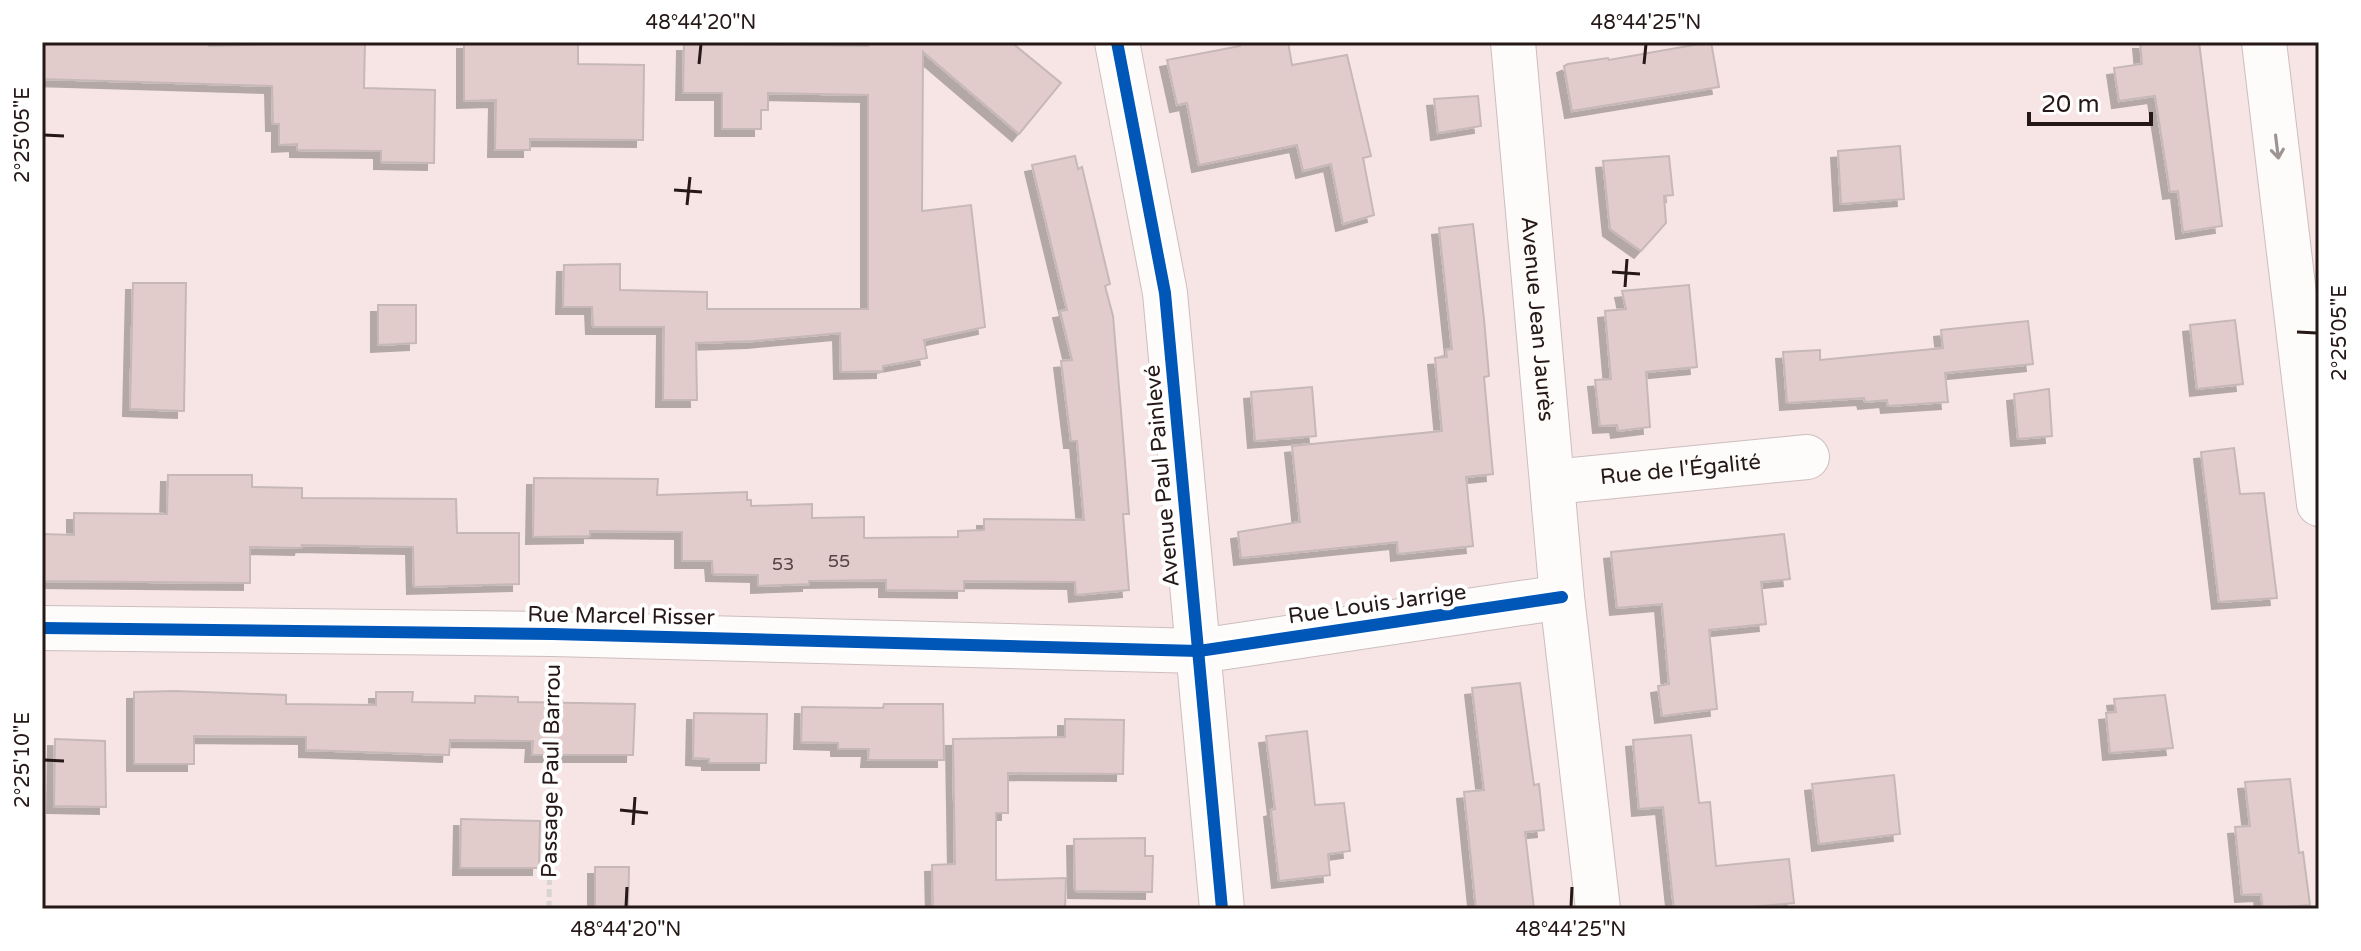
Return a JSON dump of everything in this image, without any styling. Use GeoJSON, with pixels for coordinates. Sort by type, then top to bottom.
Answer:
{"type":"FeatureCollection","features":[{"type":"Feature","properties":{"kind":"street","name":"Avenue Paul Painlevé"},"geometry":{"type":"LineString","coordinates":[[1117,42],[1165,293],[1222,909]]}},
{"type":"Feature","properties":{"kind":"street","name":"Avenue Jean Jaurès"},"geometry":{"type":"LineString","coordinates":[[1513,42],[1562,597],[1598,909]]}},
{"type":"Feature","properties":{"kind":"street"},"geometry":{"type":"LineString","coordinates":[[2264,42],[2319,504]]}},
{"type":"Feature","properties":{"kind":"street","name":"Rue de l'Égalité"},"geometry":{"type":"LineString","coordinates":[[1553,482],[1807,457]]}},
{"type":"Feature","properties":{"kind":"street","name":"Rue Louis Jarrige"},"geometry":{"type":"LineString","coordinates":[[1199,651],[1562,597]]}},
{"type":"Feature","properties":{"kind":"street","name":"Rue Marcel Risser"},"geometry":{"type":"LineString","coordinates":[[42,628],[552,634],[1199,651]]}},
{"type":"Feature","properties":{"kind":"building"},"geometry":{"type":"Polygon","coordinates":[[[42,42],[209,42],[209,46],[365,42],[364,88],[435,90],[434,163],[381,162],[381,151],[297,150],[297,144],[279,145],[279,124],[273,124],[272,86],[42,79],[42,42]]]}},
{"type":"Feature","properties":{"kind":"building"},"geometry":{"type":"Polygon","coordinates":[[[464,42],[578,42],[578,64],[644,65],[643,140],[530,139],[530,150],[495,150],[496,100],[464,101],[464,42]]]}},
{"type":"Feature","properties":{"kind":"building"},"geometry":{"type":"Polygon","coordinates":[[[868,42],[1011,42],[1061,83],[1019,134],[923,52],[922,211],[971,205],[985,327],[924,340],[927,358],[883,366],[883,371],[841,372],[840,333],[696,343],[697,400],[663,400],[664,327],[593,327],[592,307],[563,307],[564,265],[620,264],[620,290],[707,292],[707,309],[868,309],[868,95],[768,93],[768,110],[761,110],[761,129],[722,129],[722,93],[683,93],[684,44],[868,46],[868,42]]]}},
{"type":"Feature","properties":{"kind":"building"},"geometry":{"type":"Polygon","coordinates":[[[1239,42],[1288,42],[1292,65],[1347,55],[1371,156],[1363,158],[1374,215],[1343,224],[1331,164],[1303,171],[1297,145],[1199,165],[1187,103],[1177,105],[1167,60],[1240,46],[1239,42]]]}},
{"type":"Feature","properties":{"kind":"building"},"geometry":{"type":"Polygon","coordinates":[[[1711,42],[1719,87],[1572,111],[1564,66],[1568,64],[1711,42]]]}},
{"type":"Feature","properties":{"kind":"building"},"geometry":{"type":"Polygon","coordinates":[[[2140,42],[2199,42],[2222,226],[2183,232],[2178,191],[2170,192],[2155,96],[2119,101],[2114,68],[2142,64],[2140,42]]]}},
{"type":"Feature","properties":{"kind":"building"},"geometry":{"type":"Polygon","coordinates":[[[1478,96],[1481,126],[1438,133],[1434,99],[1478,96]]]}},
{"type":"Feature","properties":{"kind":"building"},"geometry":{"type":"Polygon","coordinates":[[[1900,146],[1904,199],[1841,204],[1838,151],[1900,146]]]}},
{"type":"Feature","properties":{"kind":"building"},"geometry":{"type":"Polygon","coordinates":[[[1075,156],[1078,169],[1082,167],[1110,284],[1105,286],[1113,316],[1121,411],[1129,514],[1123,514],[1129,590],[1076,595],[1075,582],[964,581],[964,591],[886,590],[886,580],[809,581],[809,584],[758,586],[758,575],[713,574],[712,561],[682,561],[682,532],[590,531],[590,536],[533,537],[534,478],[658,479],[657,495],[747,492],[751,506],[812,504],[812,518],[864,517],[864,538],[958,537],[958,531],[984,530],[984,519],[1084,520],[1077,441],[1071,441],[1061,361],[1072,360],[1060,311],[1067,310],[1032,165],[1075,156]]]}},
{"type":"Feature","properties":{"kind":"building"},"geometry":{"type":"Polygon","coordinates":[[[1669,156],[1673,195],[1664,196],[1666,223],[1641,251],[1610,229],[1603,161],[1669,156]]]}},
{"type":"Feature","properties":{"kind":"building"},"geometry":{"type":"Polygon","coordinates":[[[1473,224],[1489,376],[1484,377],[1493,474],[1466,477],[1473,546],[1398,554],[1397,542],[1241,558],[1238,532],[1300,522],[1292,446],[1442,431],[1435,358],[1447,357],[1446,350],[1452,349],[1439,228],[1473,224]]]}},
{"type":"Feature","properties":{"kind":"building"},"geometry":{"type":"Polygon","coordinates":[[[133,283],[186,283],[184,411],[130,409],[133,283]]]}},
{"type":"Feature","properties":{"kind":"building"},"geometry":{"type":"Polygon","coordinates":[[[1689,285],[1697,367],[1646,372],[1650,427],[1618,431],[1617,425],[1600,426],[1595,380],[1611,379],[1605,311],[1626,309],[1622,291],[1689,285]]]}},
{"type":"Feature","properties":{"kind":"building"},"geometry":{"type":"Polygon","coordinates":[[[378,305],[416,305],[416,343],[378,345],[378,305]]]}},
{"type":"Feature","properties":{"kind":"building"},"geometry":{"type":"Polygon","coordinates":[[[2235,320],[2243,384],[2197,389],[2190,325],[2235,320]]]}},
{"type":"Feature","properties":{"kind":"building"},"geometry":{"type":"Polygon","coordinates":[[[2028,321],[2033,364],[1945,373],[1948,402],[1888,406],[1887,400],[1865,402],[1864,398],[1787,403],[1783,352],[1820,350],[1820,360],[1943,348],[1941,330],[2028,321]]]}},
{"type":"Feature","properties":{"kind":"building"},"geometry":{"type":"Polygon","coordinates":[[[1312,387],[1316,436],[1255,441],[1251,392],[1312,387]]]}},
{"type":"Feature","properties":{"kind":"building"},"geometry":{"type":"Polygon","coordinates":[[[2049,389],[2052,436],[2018,439],[2014,394],[2049,389]]]}},
{"type":"Feature","properties":{"kind":"building"},"geometry":{"type":"Polygon","coordinates":[[[2234,448],[2240,494],[2264,493],[2277,598],[2219,602],[2201,452],[2234,448]]]}},
{"type":"Feature","properties":{"kind":"building"},"geometry":{"type":"Polygon","coordinates":[[[168,475],[252,475],[252,487],[302,488],[302,498],[456,499],[457,533],[519,533],[519,584],[414,587],[413,547],[302,545],[301,548],[250,547],[250,583],[42,581],[42,534],[74,535],[74,513],[167,514],[168,475]]]}},
{"type":"Feature","properties":{"kind":"building"},"geometry":{"type":"Polygon","coordinates":[[[1784,534],[1790,579],[1761,582],[1766,624],[1709,630],[1717,709],[1662,716],[1658,686],[1669,684],[1662,604],[1617,608],[1611,552],[1784,534]]]}},
{"type":"Feature","properties":{"kind":"building"},"geometry":{"type":"Polygon","coordinates":[[[1520,683],[1534,785],[1539,784],[1544,830],[1525,832],[1534,909],[1476,909],[1464,792],[1484,790],[1472,688],[1520,683]]]}},
{"type":"Feature","properties":{"kind":"building"},"geometry":{"type":"Polygon","coordinates":[[[134,692],[286,695],[286,704],[376,705],[376,692],[413,692],[412,702],[475,703],[475,696],[518,697],[518,702],[635,704],[633,755],[532,755],[533,741],[450,740],[449,755],[306,750],[306,737],[194,736],[194,764],[134,764],[134,692]]]}},
{"type":"Feature","properties":{"kind":"building"},"geometry":{"type":"Polygon","coordinates":[[[2165,695],[2173,748],[2110,753],[2106,713],[2116,712],[2114,699],[2165,695]]]}},
{"type":"Feature","properties":{"kind":"building"},"geometry":{"type":"Polygon","coordinates":[[[884,704],[943,704],[944,760],[868,760],[869,749],[838,749],[838,743],[801,742],[802,707],[883,708],[884,704]]]}},
{"type":"Feature","properties":{"kind":"building"},"geometry":{"type":"Polygon","coordinates":[[[694,713],[767,714],[766,763],[709,763],[709,759],[693,758],[694,713]]]}},
{"type":"Feature","properties":{"kind":"building"},"geometry":{"type":"Polygon","coordinates":[[[1065,719],[1124,720],[1123,774],[1008,773],[1008,813],[996,813],[996,880],[1066,878],[1065,909],[933,908],[932,865],[955,864],[953,739],[1065,737],[1065,719]]]}},
{"type":"Feature","properties":{"kind":"building"},"geometry":{"type":"Polygon","coordinates":[[[1307,731],[1315,805],[1344,803],[1350,851],[1328,854],[1330,875],[1279,881],[1271,810],[1275,809],[1266,736],[1307,731]]]}},
{"type":"Feature","properties":{"kind":"building"},"geometry":{"type":"Polygon","coordinates":[[[1691,735],[1699,803],[1710,802],[1716,866],[1789,859],[1794,903],[1729,909],[1674,909],[1663,807],[1639,809],[1633,740],[1691,735]]]}},
{"type":"Feature","properties":{"kind":"building"},"geometry":{"type":"Polygon","coordinates":[[[55,739],[105,741],[106,807],[54,806],[55,739]]]}},
{"type":"Feature","properties":{"kind":"building"},"geometry":{"type":"Polygon","coordinates":[[[1894,775],[1900,834],[1819,844],[1812,784],[1894,775]]]}},
{"type":"Feature","properties":{"kind":"building"},"geometry":{"type":"Polygon","coordinates":[[[2290,779],[2299,853],[2303,852],[2310,905],[2263,909],[2261,894],[2242,895],[2235,827],[2250,826],[2245,782],[2290,779]]]}},
{"type":"Feature","properties":{"kind":"building"},"geometry":{"type":"Polygon","coordinates":[[[461,819],[540,821],[539,868],[460,868],[461,819]]]}},
{"type":"Feature","properties":{"kind":"building"},"geometry":{"type":"Polygon","coordinates":[[[1145,838],[1145,856],[1153,856],[1152,892],[1075,891],[1074,839],[1145,838]]]}},
{"type":"Feature","properties":{"kind":"building"},"geometry":{"type":"Polygon","coordinates":[[[595,867],[629,867],[628,909],[595,909],[595,867]]]}},
{"type":"Feature","properties":{"kind":"cycle path"},"geometry":{"type":"LineString","coordinates":[[1117,42],[1165,293],[1222,909]]}},
{"type":"Feature","properties":{"kind":"cycle path"},"geometry":{"type":"LineString","coordinates":[[42,628],[552,634],[1199,651],[1562,597]]}}]}
